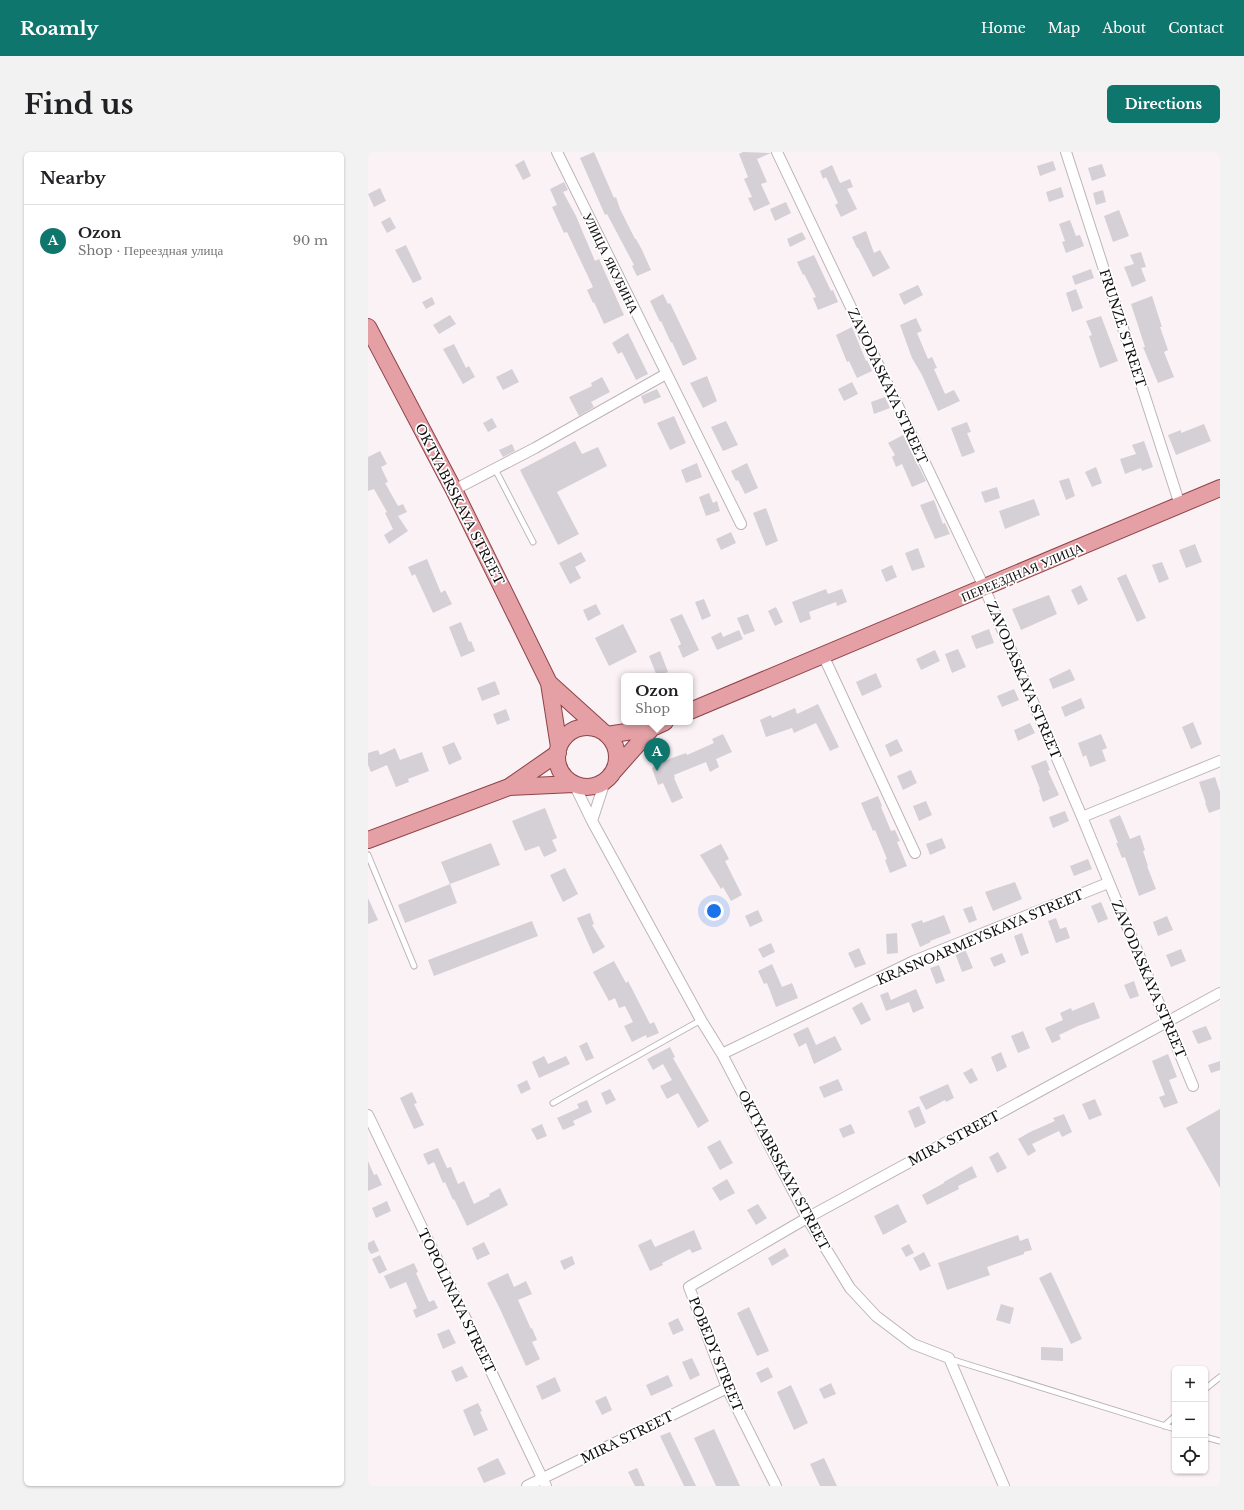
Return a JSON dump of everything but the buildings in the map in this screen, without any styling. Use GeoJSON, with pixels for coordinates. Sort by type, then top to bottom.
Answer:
{"type":"FeatureCollection","features":[{"type":"Feature","properties":{"kind":"main road","name":"OKTYABRSKAYA STREET"},"geometry":{"type":"LineString","coordinates":[[368,327],[454,490],[549,683],[558,750]]}},
{"type":"Feature","properties":{"kind":"main road","name":"ПЕРЕЕЗДНАЯ УЛИЦА"},"geometry":{"type":"LineString","coordinates":[[693,710],[1220,488]]}},
{"type":"Feature","properties":{"kind":"main road","name":"OKTYABRSKAYA STREET"},"geometry":{"type":"LineString","coordinates":[[549,683],[604,733]]}},
{"type":"Feature","properties":{"kind":"main road"},"geometry":{"type":"LineString","coordinates":[[604,733],[659,725]]}},
{"type":"Feature","properties":{"kind":"main road"},"geometry":{"type":"LineString","coordinates":[[510,787],[574,784],[585,787],[595,786],[608,777],[659,725]]}},
{"type":"Feature","properties":{"kind":"main road"},"geometry":{"type":"LineString","coordinates":[[368,840],[510,787],[558,750],[566,736],[577,729],[590,727],[604,733],[611,739],[616,750],[616,762],[608,777]]}},
{"type":"Feature","properties":{"kind":"main road"},"geometry":{"type":"LineString","coordinates":[[558,750],[557,762],[563,775],[574,784]]}},
{"type":"Feature","properties":{"kind":"street","name":"УЛИЦА ЯКУБИНА"},"geometry":{"type":"LineString","coordinates":[[557,152],[666,374],[742,524]]}},
{"type":"Feature","properties":{"kind":"street","name":"ZAVODASKAYA STREET"},"geometry":{"type":"LineString","coordinates":[[777,152],[984,587],[1194,1086]]}},
{"type":"Feature","properties":{"kind":"street","name":"FRUNZE STREET"},"geometry":{"type":"LineString","coordinates":[[1066,152],[1180,505]]}},
{"type":"Feature","properties":{"kind":"street"},"geometry":{"type":"LineString","coordinates":[[454,490],[534,448],[666,374]]}},
{"type":"Feature","properties":{"kind":"street"},"geometry":{"type":"LineString","coordinates":[[823,655],[915,853]]}},
{"type":"Feature","properties":{"kind":"street"},"geometry":{"type":"LineString","coordinates":[[1082,817],[1219,764]]}},
{"type":"Feature","properties":{"kind":"street"},"geometry":{"type":"LineString","coordinates":[[592,821],[608,777]]}},
{"type":"Feature","properties":{"kind":"street","name":"OKTYABRSKAYA STREET"},"geometry":{"type":"LineString","coordinates":[[574,784],[592,821],[701,1020],[722,1054],[807,1218],[850,1288],[876,1316],[913,1344],[949,1358]]}},
{"type":"Feature","properties":{"kind":"street","name":"KRASNOARMEYSKAYA STREET"},"geometry":{"type":"LineString","coordinates":[[722,1054],[914,961],[1108,883]]}},
{"type":"Feature","properties":{"kind":"street","name":"MIRA STREET"},"geometry":{"type":"LineString","coordinates":[[690,1287],[807,1218],[1220,994]]}},
{"type":"Feature","properties":{"kind":"street","name":"TOPOLINAYA STREET"},"geometry":{"type":"LineString","coordinates":[[368,1115],[545,1482]]}},
{"type":"Feature","properties":{"kind":"street","name":"POBEDY STREET"},"geometry":{"type":"LineString","coordinates":[[690,1287],[727,1388],[776,1486]]}},
{"type":"Feature","properties":{"kind":"street"},"geometry":{"type":"LineString","coordinates":[[949,1358],[1004,1486]]}},
{"type":"Feature","properties":{"kind":"street","name":"MIRA STREET"},"geometry":{"type":"LineString","coordinates":[[527,1486],[545,1482],[727,1388]]}},
{"type":"Feature","properties":{"kind":"lane"},"geometry":{"type":"LineString","coordinates":[[495,469],[533,542]]}},
{"type":"Feature","properties":{"kind":"lane"},"geometry":{"type":"LineString","coordinates":[[368,855],[414,966]]}},
{"type":"Feature","properties":{"kind":"lane"},"geometry":{"type":"LineString","coordinates":[[553,1103],[701,1020]]}},
{"type":"Feature","properties":{"kind":"lane"},"geometry":{"type":"LineString","coordinates":[[949,1358],[1172,1428]]}},
{"type":"Feature","properties":{"kind":"lane"},"geometry":{"type":"LineString","coordinates":[[1208,1387],[1220,1376]]}},
{"type":"Feature","properties":{"kind":"lane"},"geometry":{"type":"LineString","coordinates":[[1164,1426],[1172,1419]]}},
{"type":"Feature","properties":{"kind":"lane"},"geometry":{"type":"LineString","coordinates":[[1208,1438],[1220,1441]]}},
{"type":"Feature","properties":{"kind":"place","name":"Ozon"},"geometry":{"type":"Point","coordinates":[657,771]}}]}
